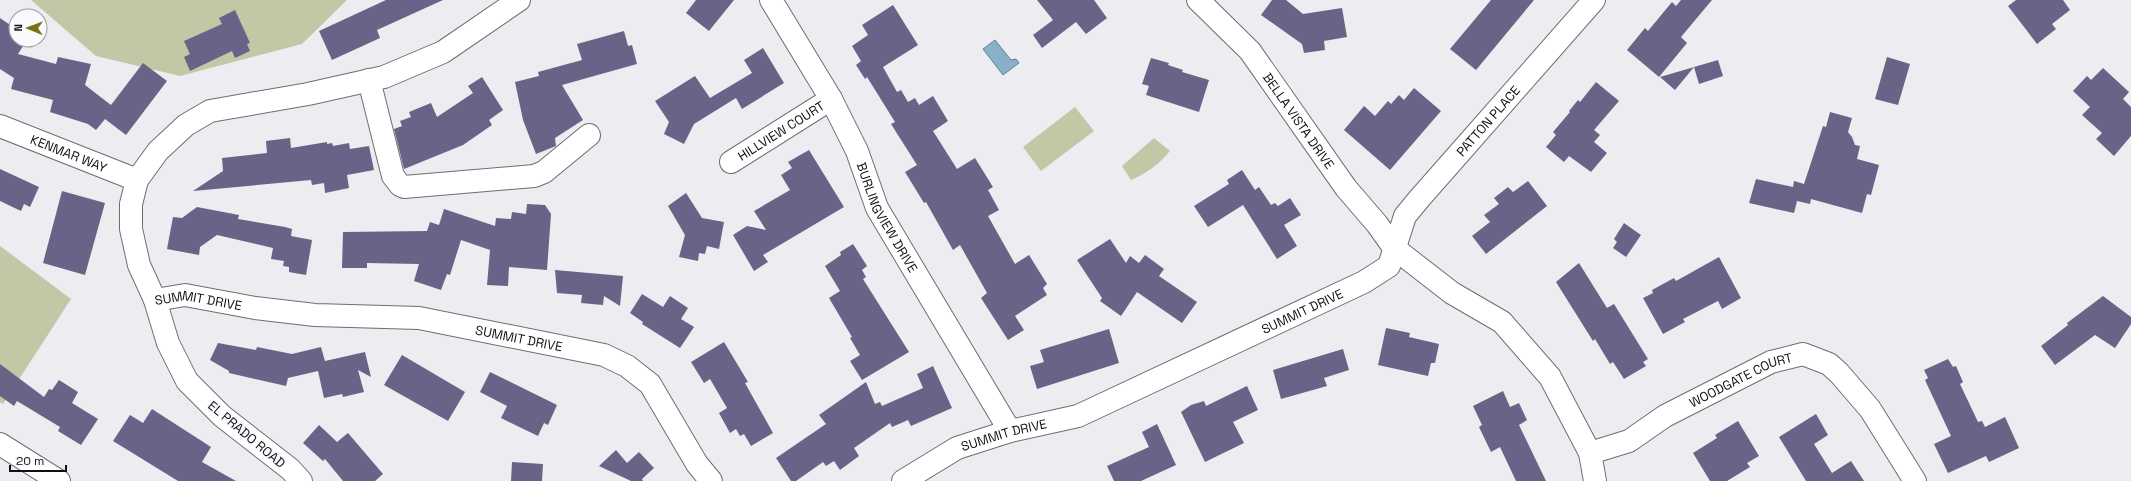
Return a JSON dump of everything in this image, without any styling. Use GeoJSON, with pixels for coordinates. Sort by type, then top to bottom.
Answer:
{"type":"FeatureCollection","features":[{"type":"Feature","properties":{"kind":"street","name":"SUMMIT DRIVE"},"geometry":{"type":"LineString","coordinates":[[519,0],[443,52],[384,77],[308,94],[210,111],[186,125],[158,152],[137,180],[131,204],[131,229],[139,265],[155,300],[185,296],[255,308],[315,315],[419,318],[604,355],[627,366],[650,384],[697,464],[711,481]]}},
{"type":"Feature","properties":{"kind":"street","name":"BURLINGVIEW DRIVE"},"geometry":{"type":"LineString","coordinates":[[771,0],[831,99],[857,151],[877,208],[1010,431]]}},
{"type":"Feature","properties":{"kind":"street","name":"PATTON PLACE"},"geometry":{"type":"LineString","coordinates":[[1394,248],[1405,216],[1594,0]]}},
{"type":"Feature","properties":{"kind":"street","name":"BELLA VISTA DRIVE"},"geometry":{"type":"LineString","coordinates":[[1203,1],[1250,51],[1346,188],[1377,224],[1394,248]]}},
{"type":"Feature","properties":{"kind":"street"},"geometry":{"type":"LineString","coordinates":[[369,80],[393,176],[400,185],[404,187],[534,176],[544,172],[589,135]]}},
{"type":"Feature","properties":{"kind":"street","name":"HILLVIEW COURT"},"geometry":{"type":"LineString","coordinates":[[731,162],[831,99]]}},
{"type":"Feature","properties":{"kind":"street","name":"KENMAR WAY"},"geometry":{"type":"LineString","coordinates":[[0,126],[137,180]]}},
{"type":"Feature","properties":{"kind":"street","name":"SUMMIT DRIVE"},"geometry":{"type":"LineString","coordinates":[[903,481],[957,448],[1010,431],[1078,416],[1356,285],[1389,266],[1394,248]]}},
{"type":"Feature","properties":{"kind":"street"},"geometry":{"type":"LineString","coordinates":[[1394,248],[1452,293],[1502,322],[1550,378],[1590,453],[1595,481]]}},
{"type":"Feature","properties":{"kind":"street","name":"EL PRADO ROAD"},"geometry":{"type":"LineString","coordinates":[[155,300],[168,344],[187,381],[222,416],[290,469],[301,481]]}},
{"type":"Feature","properties":{"kind":"street","name":"WOODGATE COURT"},"geometry":{"type":"LineString","coordinates":[[1590,453],[1629,441],[1665,416],[1771,362],[1803,354],[1828,364],[1844,379],[1870,409],[1915,481]]}},
{"type":"Feature","properties":{"kind":"street"},"geometry":{"type":"LineString","coordinates":[[0,444],[59,481]]}},
{"type":"Feature","properties":{"kind":"green space"},"geometry":{"type":"Polygon","coordinates":[[[31,0],[347,0],[302,44],[180,76],[96,56],[48,15],[48,8],[40,8],[31,0]]]}},
{"type":"Feature","properties":{"kind":"green space"},"geometry":{"type":"Polygon","coordinates":[[[1075,107],[1094,131],[1041,171],[1023,147],[1075,107]]]}},
{"type":"Feature","properties":{"kind":"green space"},"geometry":{"type":"Polygon","coordinates":[[[1154,138],[1170,151],[1152,168],[1131,180],[1122,166],[1154,138]]]}},
{"type":"Feature","properties":{"kind":"green space"},"geometry":{"type":"Polygon","coordinates":[[[0,246],[71,299],[3,404],[0,402],[0,246]]]}},
{"type":"Feature","properties":{"kind":"water"},"geometry":{"type":"Polygon","coordinates":[[[995,40],[1011,60],[1016,59],[1019,63],[1003,75],[983,49],[995,40]]]}},
{"type":"Feature","properties":{"kind":"building"},"geometry":{"type":"Polygon","coordinates":[[[386,0],[443,0],[377,30],[380,38],[332,60],[319,31],[386,0]]]}},
{"type":"Feature","properties":{"kind":"building"},"geometry":{"type":"Polygon","coordinates":[[[696,0],[734,0],[709,31],[686,13],[696,0]]]}},
{"type":"Feature","properties":{"kind":"building"},"geometry":{"type":"Polygon","coordinates":[[[1037,0],[1094,0],[1107,18],[1086,34],[1076,22],[1042,48],[1033,35],[1053,20],[1037,0]]]}},
{"type":"Feature","properties":{"kind":"building"},"geometry":{"type":"Polygon","coordinates":[[[1272,0],[1286,0],[1303,14],[1342,8],[1347,37],[1324,41],[1325,50],[1304,53],[1302,44],[1261,15],[1272,0]]]}},
{"type":"Feature","properties":{"kind":"building"},"geometry":{"type":"Polygon","coordinates":[[[1491,0],[1534,0],[1476,70],[1450,49],[1491,0]]]}},
{"type":"Feature","properties":{"kind":"building"},"geometry":{"type":"Polygon","coordinates":[[[1681,0],[1712,0],[1681,37],[1687,43],[1659,77],[1627,50],[1645,28],[1648,31],[1672,2],[1676,6],[1681,0]]]}},
{"type":"Feature","properties":{"kind":"building"},"geometry":{"type":"Polygon","coordinates":[[[2016,0],[2063,0],[2070,10],[2052,24],[2056,29],[2037,44],[2008,6],[2016,0]]]}},
{"type":"Feature","properties":{"kind":"building"},"geometry":{"type":"Polygon","coordinates":[[[893,5],[918,45],[883,67],[897,92],[901,90],[908,102],[915,98],[919,105],[933,96],[948,121],[933,131],[957,169],[975,158],[993,187],[988,190],[999,210],[988,216],[1015,264],[1029,255],[1047,284],[1043,288],[1047,295],[1015,316],[1024,330],[1008,340],[981,298],[987,293],[960,245],[953,250],[926,202],[924,203],[905,172],[917,165],[891,124],[895,122],[867,77],[865,79],[856,65],[861,61],[852,46],[868,35],[862,25],[893,5]]]}},
{"type":"Feature","properties":{"kind":"building"},"geometry":{"type":"Polygon","coordinates":[[[235,10],[250,43],[247,44],[250,51],[235,58],[232,51],[190,71],[184,57],[190,54],[184,41],[222,24],[219,18],[235,10]]]}},
{"type":"Feature","properties":{"kind":"building"},"geometry":{"type":"Polygon","coordinates":[[[0,18],[8,24],[8,48],[22,48],[18,54],[56,64],[58,57],[91,64],[85,85],[111,105],[143,63],[167,81],[126,135],[105,119],[96,130],[88,124],[50,112],[53,100],[11,89],[14,78],[0,69],[0,18]]]}},
{"type":"Feature","properties":{"kind":"building"},"geometry":{"type":"Polygon","coordinates":[[[624,31],[628,46],[632,45],[637,64],[562,85],[583,120],[555,138],[556,146],[536,154],[523,120],[515,82],[539,76],[538,72],[582,60],[577,44],[624,31]]]}},
{"type":"Feature","properties":{"kind":"building"},"geometry":{"type":"Polygon","coordinates":[[[763,48],[784,83],[742,109],[736,98],[694,124],[684,144],[664,134],[669,122],[655,101],[695,76],[710,98],[752,73],[744,60],[763,48]]]}},
{"type":"Feature","properties":{"kind":"building"},"geometry":{"type":"Polygon","coordinates":[[[1887,57],[1910,64],[1898,105],[1875,99],[1887,57]]]}},
{"type":"Feature","properties":{"kind":"building"},"geometry":{"type":"Polygon","coordinates":[[[1151,58],[1169,63],[1168,65],[1183,70],[1182,72],[1209,80],[1199,112],[1146,95],[1149,86],[1142,84],[1151,58]]]}},
{"type":"Feature","properties":{"kind":"building"},"geometry":{"type":"Polygon","coordinates":[[[1718,60],[1723,76],[1699,84],[1694,67],[1718,60]]]}},
{"type":"Feature","properties":{"kind":"building"},"geometry":{"type":"Polygon","coordinates":[[[1694,67],[1675,90],[1660,77],[1694,67]]]}},
{"type":"Feature","properties":{"kind":"building"},"geometry":{"type":"Polygon","coordinates":[[[2103,68],[2129,92],[2123,99],[2131,107],[2131,136],[2114,156],[2096,139],[2102,133],[2082,115],[2090,107],[2073,91],[2087,76],[2091,80],[2103,68]]]}},
{"type":"Feature","properties":{"kind":"building"},"geometry":{"type":"Polygon","coordinates":[[[482,77],[503,110],[489,120],[492,125],[463,145],[404,169],[394,129],[402,126],[400,121],[411,117],[409,112],[431,103],[437,117],[473,93],[468,86],[482,77]]]}},
{"type":"Feature","properties":{"kind":"building"},"geometry":{"type":"Polygon","coordinates":[[[1596,82],[1619,101],[1594,130],[1600,135],[1594,142],[1607,153],[1591,172],[1569,156],[1564,162],[1546,147],[1556,135],[1553,132],[1570,112],[1569,111],[1578,100],[1580,102],[1596,82]]]}},
{"type":"Feature","properties":{"kind":"building"},"geometry":{"type":"Polygon","coordinates":[[[1414,88],[1441,111],[1390,170],[1344,130],[1364,106],[1375,116],[1388,101],[1391,104],[1399,95],[1404,100],[1414,88]]]}},
{"type":"Feature","properties":{"kind":"building"},"geometry":{"type":"Polygon","coordinates":[[[1830,112],[1852,118],[1848,132],[1855,145],[1860,146],[1857,159],[1879,165],[1871,195],[1867,194],[1862,213],[1811,199],[1810,204],[1797,201],[1794,213],[1749,203],[1756,179],[1793,187],[1794,181],[1804,184],[1823,126],[1826,127],[1830,112]]]}},
{"type":"Feature","properties":{"kind":"building"},"geometry":{"type":"Polygon","coordinates":[[[290,138],[291,148],[327,142],[327,144],[332,143],[333,146],[349,143],[350,149],[369,146],[374,170],[347,175],[349,188],[325,193],[324,183],[312,185],[311,180],[193,191],[223,171],[222,158],[267,153],[266,141],[290,138]]]}},
{"type":"Feature","properties":{"kind":"building"},"geometry":{"type":"Polygon","coordinates":[[[809,150],[844,207],[763,255],[768,262],[754,271],[733,235],[747,226],[766,230],[754,211],[790,190],[781,175],[792,168],[788,162],[809,150]]]}},
{"type":"Feature","properties":{"kind":"building"},"geometry":{"type":"Polygon","coordinates":[[[0,169],[39,187],[30,207],[24,204],[21,211],[0,201],[0,169]]]}},
{"type":"Feature","properties":{"kind":"building"},"geometry":{"type":"Polygon","coordinates":[[[1242,170],[1255,190],[1259,187],[1271,205],[1275,203],[1278,206],[1290,198],[1301,215],[1284,225],[1297,246],[1277,259],[1243,205],[1208,227],[1194,206],[1229,184],[1227,180],[1242,170]]]}},
{"type":"Feature","properties":{"kind":"building"},"geometry":{"type":"Polygon","coordinates":[[[1528,181],[1547,206],[1486,254],[1472,236],[1490,222],[1484,215],[1499,204],[1494,198],[1508,187],[1513,192],[1528,181]]]}},
{"type":"Feature","properties":{"kind":"building"},"geometry":{"type":"Polygon","coordinates":[[[62,191],[105,203],[85,275],[43,263],[62,191]]]}},
{"type":"Feature","properties":{"kind":"building"},"geometry":{"type":"Polygon","coordinates":[[[686,193],[702,218],[724,222],[719,249],[707,246],[705,254],[699,253],[698,261],[679,257],[685,235],[668,206],[686,193]]]}},
{"type":"Feature","properties":{"kind":"building"},"geometry":{"type":"Polygon","coordinates":[[[527,204],[545,205],[551,214],[547,270],[509,267],[508,286],[487,285],[490,250],[461,240],[450,275],[447,274],[441,290],[414,281],[419,264],[367,263],[367,268],[342,268],[343,232],[427,231],[430,222],[439,225],[444,209],[495,226],[496,218],[511,219],[512,212],[526,214],[527,204]]]}},
{"type":"Feature","properties":{"kind":"building"},"geometry":{"type":"Polygon","coordinates":[[[197,207],[239,215],[238,219],[292,229],[291,236],[312,240],[306,275],[289,272],[289,267],[283,266],[284,261],[271,259],[273,248],[217,235],[200,247],[199,255],[167,249],[173,217],[182,218],[197,207]]]}},
{"type":"Feature","properties":{"kind":"building"},"geometry":{"type":"Polygon","coordinates":[[[1624,223],[1641,235],[1626,257],[1613,248],[1617,242],[1614,239],[1624,223]]]}},
{"type":"Feature","properties":{"kind":"building"},"geometry":{"type":"Polygon","coordinates":[[[1110,239],[1126,263],[1130,256],[1139,263],[1145,255],[1164,269],[1159,276],[1197,302],[1182,323],[1137,292],[1121,316],[1100,301],[1102,298],[1077,260],[1110,239]]]}},
{"type":"Feature","properties":{"kind":"building"},"geometry":{"type":"Polygon","coordinates":[[[853,244],[867,266],[862,270],[866,277],[863,279],[909,352],[862,380],[850,361],[860,355],[850,338],[852,337],[829,298],[840,291],[825,266],[841,255],[840,252],[853,244]]]}},
{"type":"Feature","properties":{"kind":"building"},"geometry":{"type":"Polygon","coordinates":[[[1719,257],[1741,298],[1722,309],[1718,301],[1683,319],[1685,322],[1663,334],[1643,298],[1653,293],[1652,290],[1674,278],[1676,281],[1719,257]]]}},
{"type":"Feature","properties":{"kind":"building"},"geometry":{"type":"Polygon","coordinates":[[[1579,263],[1607,308],[1614,304],[1648,359],[1643,362],[1646,366],[1624,379],[1613,362],[1610,364],[1595,339],[1593,341],[1556,282],[1579,263]]]}},
{"type":"Feature","properties":{"kind":"building"},"geometry":{"type":"Polygon","coordinates":[[[555,270],[623,276],[620,306],[604,296],[603,305],[581,303],[582,295],[557,293],[555,270]]]}},
{"type":"Feature","properties":{"kind":"building"},"geometry":{"type":"Polygon","coordinates":[[[642,294],[663,307],[670,296],[688,308],[681,319],[694,327],[680,348],[642,324],[643,322],[630,313],[642,294]]]}},
{"type":"Feature","properties":{"kind":"building"},"geometry":{"type":"Polygon","coordinates":[[[2103,296],[2131,317],[2131,324],[2115,348],[2095,335],[2055,365],[2041,346],[2068,325],[2067,323],[2103,296]]]}},
{"type":"Feature","properties":{"kind":"building"},"geometry":{"type":"Polygon","coordinates":[[[1386,328],[1410,333],[1409,337],[1439,344],[1435,363],[1431,363],[1428,376],[1378,365],[1386,328]]]}},
{"type":"Feature","properties":{"kind":"building"},"geometry":{"type":"Polygon","coordinates":[[[1109,329],[1119,363],[1037,389],[1030,366],[1044,362],[1040,350],[1109,329]]]}},
{"type":"Feature","properties":{"kind":"building"},"geometry":{"type":"Polygon","coordinates":[[[724,342],[748,382],[745,383],[773,433],[751,446],[744,434],[740,436],[736,429],[730,433],[719,413],[727,408],[710,379],[704,383],[691,362],[724,342]]]}},
{"type":"Feature","properties":{"kind":"building"},"geometry":{"type":"Polygon","coordinates":[[[218,343],[256,350],[257,347],[292,354],[321,347],[325,361],[365,352],[371,377],[358,370],[364,392],[343,397],[342,394],[324,398],[318,371],[288,378],[286,386],[229,373],[229,371],[210,360],[218,343]]]}},
{"type":"Feature","properties":{"kind":"building"},"geometry":{"type":"Polygon","coordinates":[[[1343,349],[1349,370],[1324,378],[1327,386],[1281,399],[1273,370],[1343,349]]]}},
{"type":"Feature","properties":{"kind":"building"},"geometry":{"type":"Polygon","coordinates":[[[402,355],[465,392],[448,421],[384,385],[402,355]]]}},
{"type":"Feature","properties":{"kind":"building"},"geometry":{"type":"Polygon","coordinates":[[[1948,359],[1953,367],[1956,366],[1963,382],[1960,384],[1978,422],[1982,421],[1985,427],[2005,417],[2019,448],[1989,462],[1986,456],[1948,473],[1934,444],[1951,436],[1925,380],[1928,378],[1924,370],[1948,359]]]}},
{"type":"Feature","properties":{"kind":"building"},"geometry":{"type":"Polygon","coordinates":[[[0,364],[44,397],[49,389],[52,390],[59,380],[78,392],[72,403],[98,419],[81,445],[58,431],[60,427],[17,401],[14,406],[0,396],[0,364]]]}},
{"type":"Feature","properties":{"kind":"building"},"geometry":{"type":"Polygon","coordinates":[[[933,366],[952,408],[911,426],[908,420],[892,427],[890,423],[854,448],[859,456],[840,470],[834,461],[826,466],[823,462],[796,481],[791,481],[776,458],[826,424],[819,415],[866,382],[875,404],[880,402],[882,406],[923,388],[917,374],[933,366]]]}},
{"type":"Feature","properties":{"kind":"building"},"geometry":{"type":"Polygon","coordinates":[[[490,372],[557,405],[548,425],[544,423],[538,436],[501,418],[507,406],[480,392],[490,372]]]}},
{"type":"Feature","properties":{"kind":"building"},"geometry":{"type":"Polygon","coordinates":[[[1247,386],[1258,410],[1233,422],[1244,443],[1205,462],[1181,412],[1191,405],[1204,401],[1206,406],[1247,386]]]}},
{"type":"Feature","properties":{"kind":"building"},"geometry":{"type":"Polygon","coordinates":[[[1503,391],[1510,407],[1519,403],[1527,420],[1519,425],[1546,481],[1516,481],[1500,447],[1491,452],[1479,427],[1482,425],[1473,406],[1503,391]]]}},
{"type":"Feature","properties":{"kind":"building"},"geometry":{"type":"Polygon","coordinates":[[[152,409],[211,447],[202,462],[236,481],[178,481],[113,441],[130,415],[143,423],[152,409]]]}},
{"type":"Feature","properties":{"kind":"building"},"geometry":{"type":"Polygon","coordinates":[[[1816,414],[1828,435],[1814,444],[1832,473],[1851,461],[1864,481],[1806,481],[1779,437],[1816,414]]]}},
{"type":"Feature","properties":{"kind":"building"},"geometry":{"type":"Polygon","coordinates":[[[1738,421],[1759,456],[1747,463],[1750,467],[1727,481],[1710,481],[1693,453],[1717,438],[1715,435],[1738,421]]]}},
{"type":"Feature","properties":{"kind":"building"},"geometry":{"type":"Polygon","coordinates":[[[1157,424],[1176,465],[1141,481],[1114,481],[1107,466],[1149,447],[1142,432],[1157,424]]]}},
{"type":"Feature","properties":{"kind":"building"},"geometry":{"type":"Polygon","coordinates":[[[319,425],[337,442],[348,433],[383,474],[375,481],[343,481],[325,459],[323,461],[303,443],[319,425]]]}},
{"type":"Feature","properties":{"kind":"building"},"geometry":{"type":"Polygon","coordinates":[[[616,450],[627,463],[639,452],[654,468],[642,479],[643,481],[631,481],[599,466],[616,450]]]}},
{"type":"Feature","properties":{"kind":"building"},"geometry":{"type":"Polygon","coordinates":[[[512,462],[543,464],[542,481],[511,481],[512,462]]]}}]}
